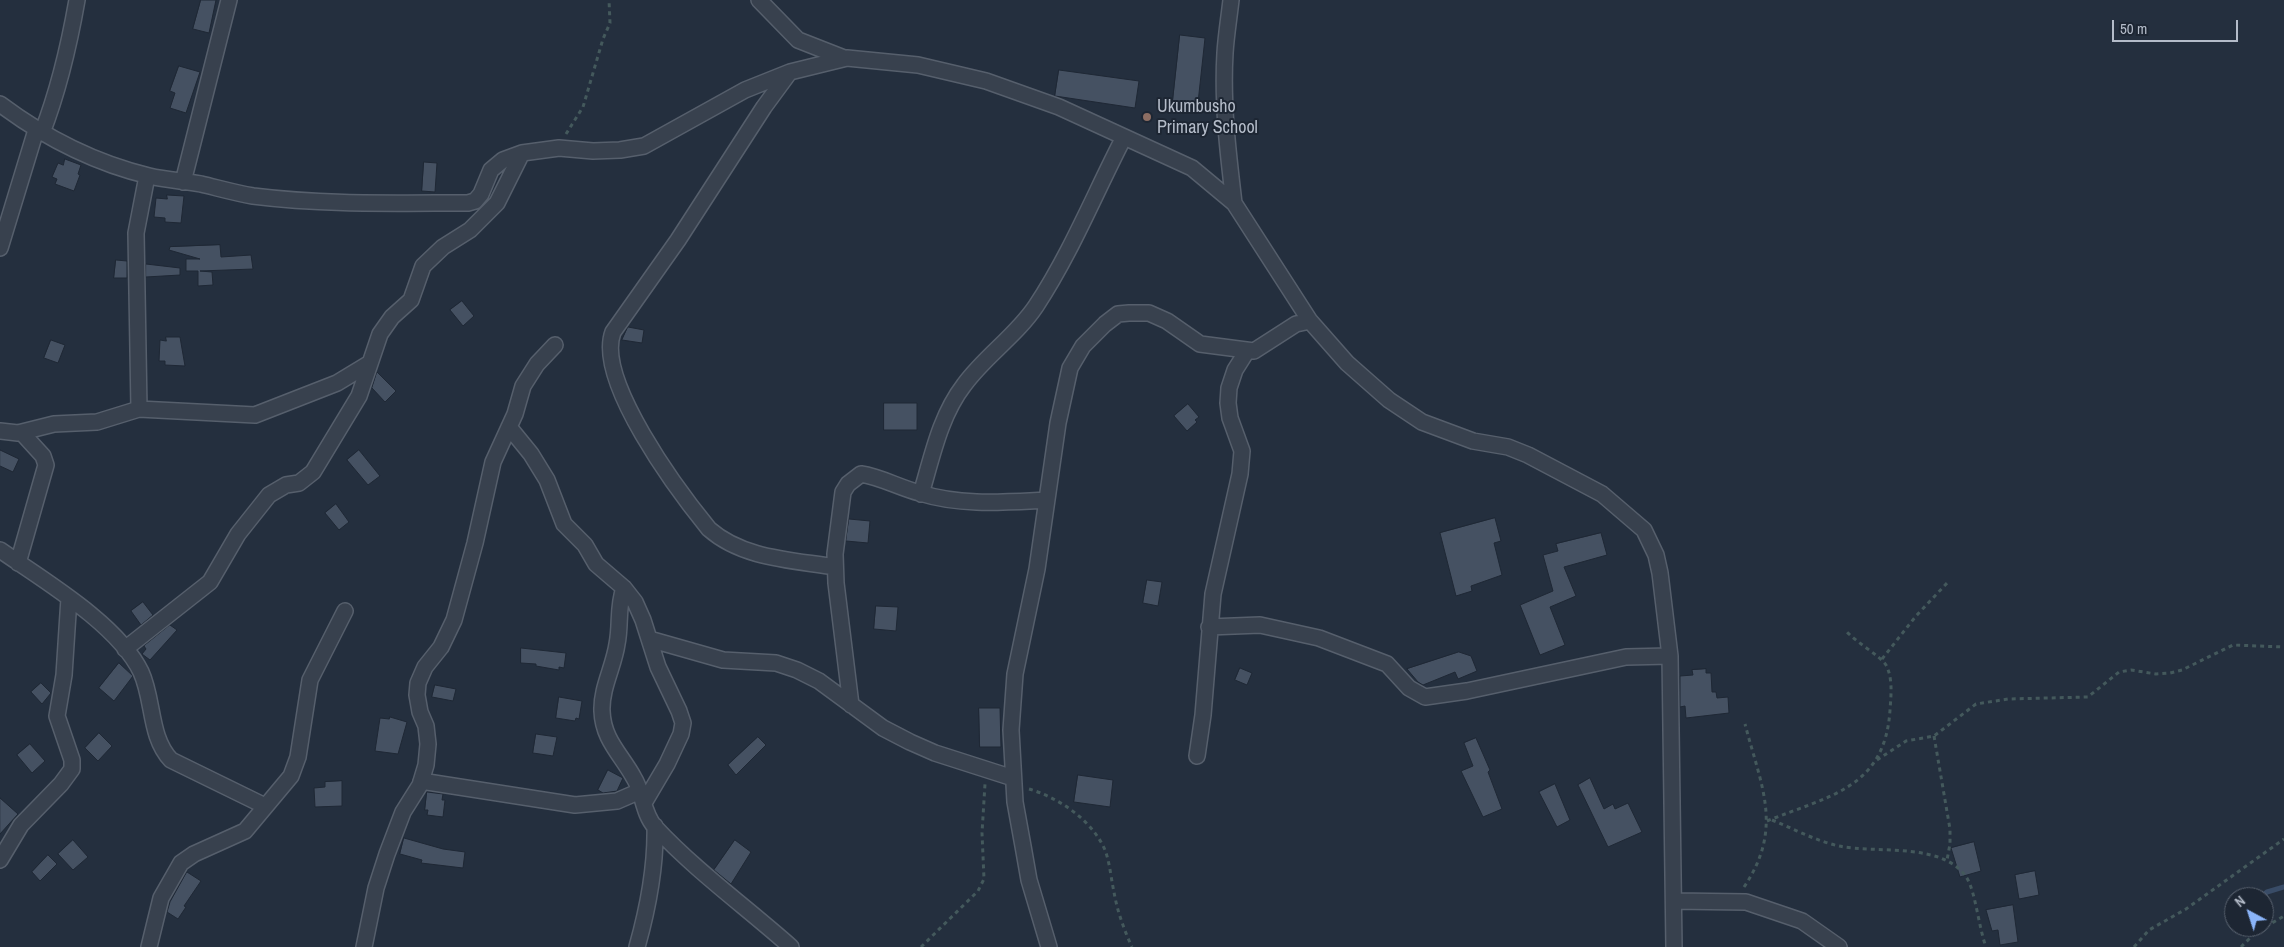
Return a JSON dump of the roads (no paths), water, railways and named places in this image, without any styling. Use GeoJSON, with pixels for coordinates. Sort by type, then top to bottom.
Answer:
{"type":"FeatureCollection","features":[{"type":"Feature","properties":{"kind":"street"},"geometry":{"type":"LineString","coordinates":[[0,248],[39,131],[55,98],[69,48],[77,0]]}},
{"type":"Feature","properties":{"kind":"street"},"geometry":{"type":"LineString","coordinates":[[183,182],[229,0]]}},
{"type":"Feature","properties":{"kind":"street"},"geometry":{"type":"LineString","coordinates":[[759,0],[798,40],[847,58],[918,65],[986,81],[1059,107],[1192,168],[1234,203],[1310,321],[1347,363],[1389,400],[1422,422],[1473,441],[1508,447],[1528,455],[1602,494],[1644,530],[1656,555],[1660,573],[1670,656],[1674,947]]}},
{"type":"Feature","properties":{"kind":"street"},"geometry":{"type":"LineString","coordinates":[[1231,0],[1225,53],[1225,91],[1226,130],[1234,203]]}},
{"type":"Feature","properties":{"kind":"street"},"geometry":{"type":"LineString","coordinates":[[0,104],[39,131],[112,166],[146,176],[251,195],[295,200],[370,204],[468,203],[475,201],[481,194],[491,170],[503,160],[522,153],[559,148],[602,151],[644,146],[745,90],[790,72],[847,58]]}},
{"type":"Feature","properties":{"kind":"street"},"geometry":{"type":"LineString","coordinates":[[790,72],[764,107],[683,232],[614,332],[609,343],[610,355],[614,374],[625,403],[647,442],[709,530],[741,549],[835,567]]}},
{"type":"Feature","properties":{"kind":"street"},"geometry":{"type":"LineString","coordinates":[[921,494],[949,409],[964,385],[1034,309],[1050,284],[1124,137]]}},
{"type":"Feature","properties":{"kind":"street"},"geometry":{"type":"LineString","coordinates":[[125,649],[210,582],[238,534],[269,495],[286,485],[299,483],[313,472],[352,412],[380,334],[392,317],[411,300],[423,266],[443,247],[470,230],[497,203],[522,153]]}},
{"type":"Feature","properties":{"kind":"street"},"geometry":{"type":"LineString","coordinates":[[139,410],[136,348],[136,233],[146,176]]}},
{"type":"Feature","properties":{"kind":"street"},"geometry":{"type":"LineString","coordinates":[[1049,947],[1029,880],[1014,781],[1011,730],[1015,674],[1035,578],[1058,423],[1070,368],[1083,346],[1118,314],[1149,313],[1166,321],[1200,344],[1254,351],[1296,324],[1310,321]]}},
{"type":"Feature","properties":{"kind":"street"},"geometry":{"type":"LineString","coordinates":[[364,947],[371,910],[387,854],[403,812],[421,781],[428,744],[426,726],[420,712],[417,695],[418,683],[425,667],[441,647],[454,620],[476,542],[493,462],[509,427],[527,377],[555,345]]}},
{"type":"Feature","properties":{"kind":"street"},"geometry":{"type":"LineString","coordinates":[[1197,756],[1203,715],[1209,627],[1219,561],[1235,504],[1242,451],[1230,418],[1229,388],[1235,370],[1247,350]]}},
{"type":"Feature","properties":{"kind":"street"},"geometry":{"type":"LineString","coordinates":[[0,431],[22,432],[54,424],[97,422],[139,410],[255,415],[337,383],[370,363]]}},
{"type":"Feature","properties":{"kind":"street"},"geometry":{"type":"LineString","coordinates":[[421,781],[575,805],[642,797],[674,751],[682,734],[683,723],[658,666],[639,610],[624,588],[596,564],[585,545],[564,524],[553,492],[543,473],[532,454],[509,427]]}},
{"type":"Feature","properties":{"kind":"street"},"geometry":{"type":"LineString","coordinates":[[18,563],[46,465],[43,456],[22,432]]}},
{"type":"Feature","properties":{"kind":"street"},"geometry":{"type":"LineString","coordinates":[[851,705],[835,567],[843,492],[853,479],[861,474],[921,494],[963,501],[1047,500]]}},
{"type":"Feature","properties":{"kind":"street"},"geometry":{"type":"LineString","coordinates":[[0,550],[69,598],[94,618],[125,649],[141,672],[161,748],[166,755],[181,767],[198,772],[266,806]]}},
{"type":"Feature","properties":{"kind":"street"},"geometry":{"type":"LineString","coordinates":[[624,588],[618,603],[620,630],[617,647],[602,709],[603,724],[609,742],[635,779],[655,826],[726,894],[791,947]]}},
{"type":"Feature","properties":{"kind":"street"},"geometry":{"type":"LineString","coordinates":[[0,860],[21,825],[72,770],[72,760],[57,716],[64,675],[69,598]]}},
{"type":"Feature","properties":{"kind":"street"},"geometry":{"type":"LineString","coordinates":[[149,947],[161,898],[181,863],[194,854],[239,835],[279,792],[296,767],[310,680],[345,610]]}},
{"type":"Feature","properties":{"kind":"street"},"geometry":{"type":"LineString","coordinates":[[1209,627],[1260,625],[1320,638],[1387,664],[1409,688],[1425,696],[1467,691],[1626,657],[1670,656]]}},
{"type":"Feature","properties":{"kind":"street"},"geometry":{"type":"LineString","coordinates":[[649,639],[723,660],[776,663],[819,681],[883,728],[910,742],[935,753],[986,769],[1014,781]]}},
{"type":"Feature","properties":{"kind":"street"},"geometry":{"type":"LineString","coordinates":[[637,947],[651,888],[655,826]]}},
{"type":"Feature","properties":{"kind":"street"},"geometry":{"type":"LineString","coordinates":[[1674,901],[1746,902],[1802,921],[1839,947]]}},
{"type":"Feature","properties":{"kind":"waterway"},"geometry":{"type":"LineString","coordinates":[[2274,890],[2284,887]]}},
{"type":"Feature","properties":{"kind":"place","name":"Ukumbusho Primary School"},"geometry":{"type":"Point","coordinates":[1147,117]}}]}
